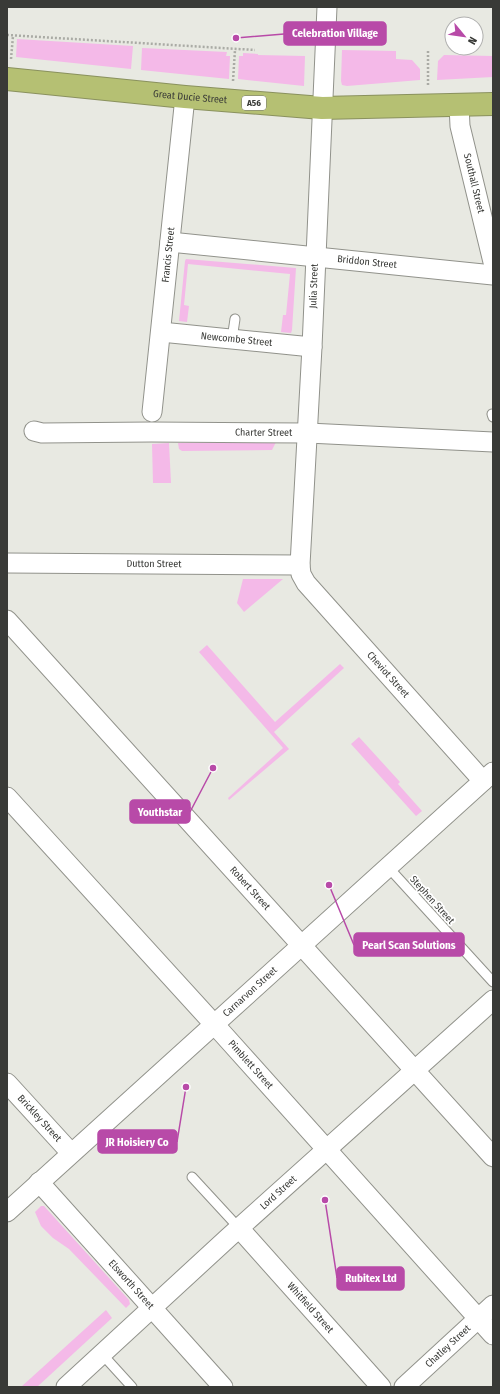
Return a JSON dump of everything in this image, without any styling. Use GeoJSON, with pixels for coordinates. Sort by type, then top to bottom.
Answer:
{"type":"FeatureCollection","features":[{"type":"Feature","properties":{"kind":"highway","name":"Great Ducie Street"},"geometry":{"type":"LineString","coordinates":[[9,71],[185,97],[322,108],[493,104]]}},
{"type":"Feature","properties":{"kind":"street","name":"Julia Street"},"geometry":{"type":"LineString","coordinates":[[300,565],[308,432],[327,7]]}},
{"type":"Feature","properties":{"kind":"street","name":"Francis Street"},"geometry":{"type":"LineString","coordinates":[[152,412],[185,97]]}},
{"type":"Feature","properties":{"kind":"street","name":"Southall Street"},"geometry":{"type":"LineString","coordinates":[[459,105],[460,126],[493,262]]}},
{"type":"Feature","properties":{"kind":"street","name":"Briddon Street"},"geometry":{"type":"LineString","coordinates":[[170,242],[493,275]]}},
{"type":"Feature","properties":{"kind":"street","name":"Newcombe Street"},"geometry":{"type":"LineString","coordinates":[[161,332],[312,347]]}},
{"type":"Feature","properties":{"kind":"street","name":"Charter Street"},"geometry":{"type":"LineString","coordinates":[[34,431],[42,433],[308,432],[493,442]]}},
{"type":"Feature","properties":{"kind":"street","name":"Dutton Street"},"geometry":{"type":"LineString","coordinates":[[7,563],[300,565]]}},
{"type":"Feature","properties":{"kind":"street","name":"Cheviot Street"},"geometry":{"type":"LineString","coordinates":[[300,565],[301,574],[306,583],[488,777]]}},
{"type":"Feature","properties":{"kind":"street","name":"Robert Street"},"geometry":{"type":"LineString","coordinates":[[7,620],[493,1157]]}},
{"type":"Feature","properties":{"kind":"street","name":"Carnarvon Street"},"geometry":{"type":"LineString","coordinates":[[7,1212],[214,1025],[300,945],[488,777]]}},
{"type":"Feature","properties":{"kind":"street","name":"Pimblett Street"},"geometry":{"type":"LineString","coordinates":[[7,797],[493,1335]]}},
{"type":"Feature","properties":{"kind":"street","name":"Lord Street"},"geometry":{"type":"LineString","coordinates":[[66,1387],[239,1228],[493,1000]]}},
{"type":"Feature","properties":{"kind":"street","name":"Brickley Street"},"geometry":{"type":"LineString","coordinates":[[7,1083],[71,1153]]}},
{"type":"Feature","properties":{"kind":"street","name":"Elsworth Street"},"geometry":{"type":"LineString","coordinates":[[39,1182],[223,1387]]}},
{"type":"Feature","properties":{"kind":"street","name":"Whitfield Street"},"geometry":{"type":"LineString","coordinates":[[239,1228],[381,1387]]}},
{"type":"Feature","properties":{"kind":"street","name":"Chatley Street"},"geometry":{"type":"LineString","coordinates":[[404,1387],[493,1306]]}},
{"type":"Feature","properties":{"kind":"lane"},"geometry":{"type":"LineString","coordinates":[[232,339],[235,319]]}},
{"type":"Feature","properties":{"kind":"lane","name":"Stephen Street"},"geometry":{"type":"LineString","coordinates":[[388,867],[493,982]]}},
{"type":"Feature","properties":{"kind":"lane"},"geometry":{"type":"LineString","coordinates":[[192,1176],[239,1228]]}},
{"type":"Feature","properties":{"kind":"lane"},"geometry":{"type":"LineString","coordinates":[[102,1354],[132,1387]]}},
{"type":"Feature","properties":{"kind":"path"},"geometry":{"type":"LineString","coordinates":[[7,35],[235,50],[255,50]]}},
{"type":"Feature","properties":{"kind":"path"},"geometry":{"type":"LineString","coordinates":[[9,71],[13,36]]}},
{"type":"Feature","properties":{"kind":"path"},"geometry":{"type":"LineString","coordinates":[[233,84],[235,50]]}},
{"type":"Feature","properties":{"kind":"path"},"geometry":{"type":"LineString","coordinates":[[428,50],[428,86]]}},
{"type":"Feature","properties":{"kind":"shaded area"},"geometry":{"type":"Polygon","coordinates":[[[17,39],[133,46],[131,69],[16,57],[17,39]]]}},
{"type":"Feature","properties":{"kind":"shaded area"},"geometry":{"type":"Polygon","coordinates":[[[142,48],[227,52],[226,56],[230,56],[229,79],[141,70],[142,48]]]}},
{"type":"Feature","properties":{"kind":"shaded area"},"geometry":{"type":"Polygon","coordinates":[[[342,50],[396,51],[396,59],[412,60],[420,69],[420,80],[347,86],[342,85],[342,50]]]}},
{"type":"Feature","properties":{"kind":"shaded area"},"geometry":{"type":"Polygon","coordinates":[[[243,53],[258,55],[305,56],[304,86],[238,79],[239,56],[243,56],[243,53]]]}},
{"type":"Feature","properties":{"kind":"shaded area"},"geometry":{"type":"Polygon","coordinates":[[[444,55],[493,56],[493,77],[437,80],[438,61],[444,55]]]}},
{"type":"Feature","properties":{"kind":"shaded area"},"geometry":{"type":"Polygon","coordinates":[[[186,259],[296,268],[291,333],[281,332],[283,315],[286,315],[290,274],[188,264],[184,305],[189,306],[187,322],[179,321],[186,259]]]}},
{"type":"Feature","properties":{"kind":"shaded area"},"geometry":{"type":"Polygon","coordinates":[[[276,442],[272,450],[182,451],[179,449],[178,443],[276,442]]]}},
{"type":"Feature","properties":{"kind":"shaded area"},"geometry":{"type":"Polygon","coordinates":[[[169,443],[171,483],[153,483],[152,444],[169,443]]]}},
{"type":"Feature","properties":{"kind":"shaded area"},"geometry":{"type":"Polygon","coordinates":[[[243,579],[283,579],[244,612],[237,603],[243,579]]]}},
{"type":"Feature","properties":{"kind":"shaded area"},"geometry":{"type":"Polygon","coordinates":[[[207,645],[275,722],[340,664],[344,668],[274,732],[289,749],[229,800],[228,798],[283,748],[199,652],[207,645]]]}},
{"type":"Feature","properties":{"kind":"shaded area"},"geometry":{"type":"Polygon","coordinates":[[[359,737],[400,782],[398,784],[422,811],[416,816],[351,744],[359,737]]]}},
{"type":"Feature","properties":{"kind":"shaded area"},"geometry":{"type":"Polygon","coordinates":[[[41,1206],[44,1206],[129,1300],[130,1304],[126,1308],[69,1249],[53,1238],[41,1226],[35,1212],[41,1206]]]}},
{"type":"Feature","properties":{"kind":"shaded area"},"geometry":{"type":"Polygon","coordinates":[[[106,1310],[112,1318],[37,1387],[21,1387],[106,1310]]]}},
{"type":"Feature","properties":{"kind":"place","name":"Celebration Village"},"geometry":{"type":"Point","coordinates":[236,38]}},
{"type":"Feature","properties":{"kind":"place","name":"Youthstar"},"geometry":{"type":"Point","coordinates":[213,768]}},
{"type":"Feature","properties":{"kind":"place","name":"Pearl Scan Solutions"},"geometry":{"type":"Point","coordinates":[329,885]}},
{"type":"Feature","properties":{"kind":"place","name":"JR Hoisiery Co"},"geometry":{"type":"Point","coordinates":[186,1087]}},
{"type":"Feature","properties":{"kind":"place","name":"Rubitex Ltd"},"geometry":{"type":"Point","coordinates":[325,1200]}}]}
